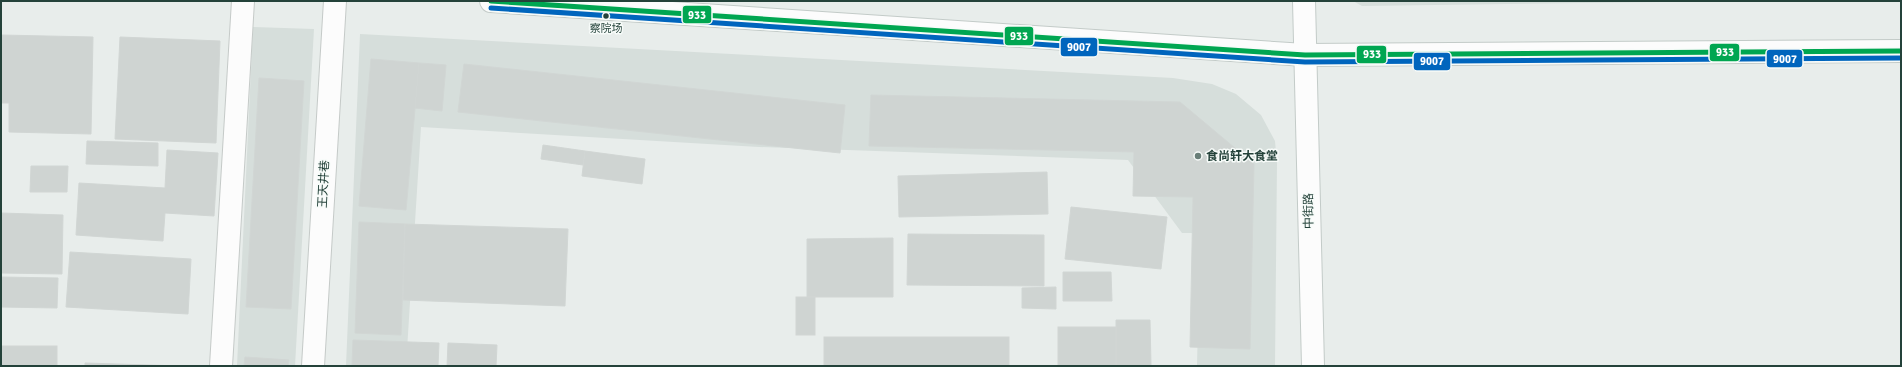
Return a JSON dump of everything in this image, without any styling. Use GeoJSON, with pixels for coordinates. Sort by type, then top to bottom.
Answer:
{"type":"FeatureCollection","features":[{"type":"Feature","properties":{"kind":"main road"},"geometry":{"type":"LineString","coordinates":[[221,366],[242,1]]}},
{"type":"Feature","properties":{"kind":"main road","name":"王天井巷"},"geometry":{"type":"LineString","coordinates":[[313,366],[335,1]]}},
{"type":"Feature","properties":{"kind":"main road"},"geometry":{"type":"LineString","coordinates":[[491,1],[1305,55],[1901,50]]}},
{"type":"Feature","properties":{"kind":"main road","name":"中街路"},"geometry":{"type":"LineString","coordinates":[[1304,1],[1313,366]]}},
{"type":"Feature","properties":{"kind":"shaded area"},"geometry":{"type":"Polygon","coordinates":[[[1353,1],[1739,1],[1362,6],[1353,1]]]}},
{"type":"Feature","properties":{"kind":"shaded area"},"geometry":{"type":"Polygon","coordinates":[[[253,27],[314,29],[295,366],[237,366],[253,27]]]}},
{"type":"Feature","properties":{"kind":"shaded area"},"geometry":{"type":"Polygon","coordinates":[[[360,34],[1173,78],[1212,84],[1236,94],[1261,115],[1275,141],[1277,163],[1275,366],[1197,366],[1200,233],[1182,233],[1128,160],[759,147],[421,127],[406,366],[346,366],[360,34]]]}},
{"type":"Feature","properties":{"kind":"building"},"geometry":{"type":"Polygon","coordinates":[[[1,35],[93,37],[91,134],[9,132],[9,103],[1,103],[1,35]]]}},
{"type":"Feature","properties":{"kind":"building"},"geometry":{"type":"Polygon","coordinates":[[[120,37],[220,41],[216,143],[115,139],[120,37]]]}},
{"type":"Feature","properties":{"kind":"building"},"geometry":{"type":"Polygon","coordinates":[[[371,59],[419,63],[406,210],[359,206],[371,59]]]}},
{"type":"Feature","properties":{"kind":"building"},"geometry":{"type":"Polygon","coordinates":[[[419,63],[446,65],[442,111],[415,108],[419,63]]]}},
{"type":"Feature","properties":{"kind":"building"},"geometry":{"type":"Polygon","coordinates":[[[464,64],[845,105],[840,153],[458,112],[464,64]]]}},
{"type":"Feature","properties":{"kind":"building"},"geometry":{"type":"Polygon","coordinates":[[[259,78],[304,81],[291,309],[246,307],[259,78]]]}},
{"type":"Feature","properties":{"kind":"building"},"geometry":{"type":"Polygon","coordinates":[[[871,95],[1180,102],[1254,164],[1250,349],[1190,347],[1193,197],[1133,196],[1134,152],[869,146],[871,95]]]}},
{"type":"Feature","properties":{"kind":"building"},"geometry":{"type":"Polygon","coordinates":[[[87,141],[158,143],[158,166],[86,164],[87,141]]]}},
{"type":"Feature","properties":{"kind":"building"},"geometry":{"type":"Polygon","coordinates":[[[543,145],[585,151],[583,165],[541,159],[543,145]]]}},
{"type":"Feature","properties":{"kind":"building"},"geometry":{"type":"Polygon","coordinates":[[[167,150],[218,153],[214,216],[165,213],[163,241],[76,235],[79,183],[165,188],[167,150]]]}},
{"type":"Feature","properties":{"kind":"building"},"geometry":{"type":"Polygon","coordinates":[[[585,151],[645,159],[642,184],[582,176],[585,151]]]}},
{"type":"Feature","properties":{"kind":"building"},"geometry":{"type":"Polygon","coordinates":[[[31,166],[68,166],[67,192],[30,192],[31,166]]]}},
{"type":"Feature","properties":{"kind":"building"},"geometry":{"type":"Polygon","coordinates":[[[1047,172],[1048,214],[899,217],[898,176],[1047,172]]]}},
{"type":"Feature","properties":{"kind":"building"},"geometry":{"type":"Polygon","coordinates":[[[1071,207],[1167,217],[1161,269],[1065,259],[1071,207]]]}},
{"type":"Feature","properties":{"kind":"building"},"geometry":{"type":"Polygon","coordinates":[[[1,213],[63,215],[62,274],[1,273],[1,213]]]}},
{"type":"Feature","properties":{"kind":"building"},"geometry":{"type":"Polygon","coordinates":[[[359,222],[405,224],[401,335],[355,333],[359,222]]]}},
{"type":"Feature","properties":{"kind":"building"},"geometry":{"type":"Polygon","coordinates":[[[405,224],[568,229],[565,306],[403,300],[405,224]]]}},
{"type":"Feature","properties":{"kind":"building"},"geometry":{"type":"Polygon","coordinates":[[[908,234],[1044,235],[1044,286],[907,285],[908,234]]]}},
{"type":"Feature","properties":{"kind":"building"},"geometry":{"type":"Polygon","coordinates":[[[893,238],[893,297],[807,297],[807,239],[893,238]]]}},
{"type":"Feature","properties":{"kind":"building"},"geometry":{"type":"Polygon","coordinates":[[[70,252],[191,259],[188,314],[66,307],[70,252]]]}},
{"type":"Feature","properties":{"kind":"building"},"geometry":{"type":"Polygon","coordinates":[[[1063,272],[1111,272],[1112,301],[1063,301],[1063,272]]]}},
{"type":"Feature","properties":{"kind":"building"},"geometry":{"type":"Polygon","coordinates":[[[1,277],[58,278],[57,308],[1,307],[1,277]]]}},
{"type":"Feature","properties":{"kind":"building"},"geometry":{"type":"Polygon","coordinates":[[[1056,287],[1056,309],[1022,308],[1022,288],[1056,287]]]}},
{"type":"Feature","properties":{"kind":"building"},"geometry":{"type":"Polygon","coordinates":[[[796,297],[815,297],[815,335],[796,335],[796,297]]]}},
{"type":"Feature","properties":{"kind":"building"},"geometry":{"type":"Polygon","coordinates":[[[1116,320],[1150,320],[1151,366],[1116,366],[1116,320]]]}},
{"type":"Feature","properties":{"kind":"building"},"geometry":{"type":"Polygon","coordinates":[[[1058,327],[1116,327],[1116,366],[1058,366],[1058,327]]]}},
{"type":"Feature","properties":{"kind":"building"},"geometry":{"type":"Polygon","coordinates":[[[824,337],[1009,337],[1009,366],[824,366],[824,337]]]}},
{"type":"Feature","properties":{"kind":"building"},"geometry":{"type":"Polygon","coordinates":[[[353,340],[439,343],[438,366],[352,366],[353,340]]]}},
{"type":"Feature","properties":{"kind":"building"},"geometry":{"type":"Polygon","coordinates":[[[448,343],[497,345],[496,366],[447,366],[448,343]]]}},
{"type":"Feature","properties":{"kind":"building"},"geometry":{"type":"Polygon","coordinates":[[[1,346],[57,346],[57,366],[1,366],[1,346]]]}},
{"type":"Feature","properties":{"kind":"building"},"geometry":{"type":"Polygon","coordinates":[[[245,357],[289,360],[288,366],[244,366],[245,357]]]}},
{"type":"Feature","properties":{"kind":"building"},"geometry":{"type":"Polygon","coordinates":[[[85,363],[180,366],[85,366],[85,363]]]}},
{"type":"Feature","properties":{"kind":"transit line","name":"933"},"geometry":{"type":"LineString","coordinates":[[491,1],[1305,55],[1901,51]]}},
{"type":"Feature","properties":{"kind":"transit line","name":"9007"},"geometry":{"type":"LineString","coordinates":[[491,8],[1305,62],[1901,58]]}},
{"type":"Feature","properties":{"kind":"place","name":"察院场"},"geometry":{"type":"Point","coordinates":[606,16]}},
{"type":"Feature","properties":{"kind":"place","name":"食尚轩大食堂"},"geometry":{"type":"Point","coordinates":[1198,156]}}]}
